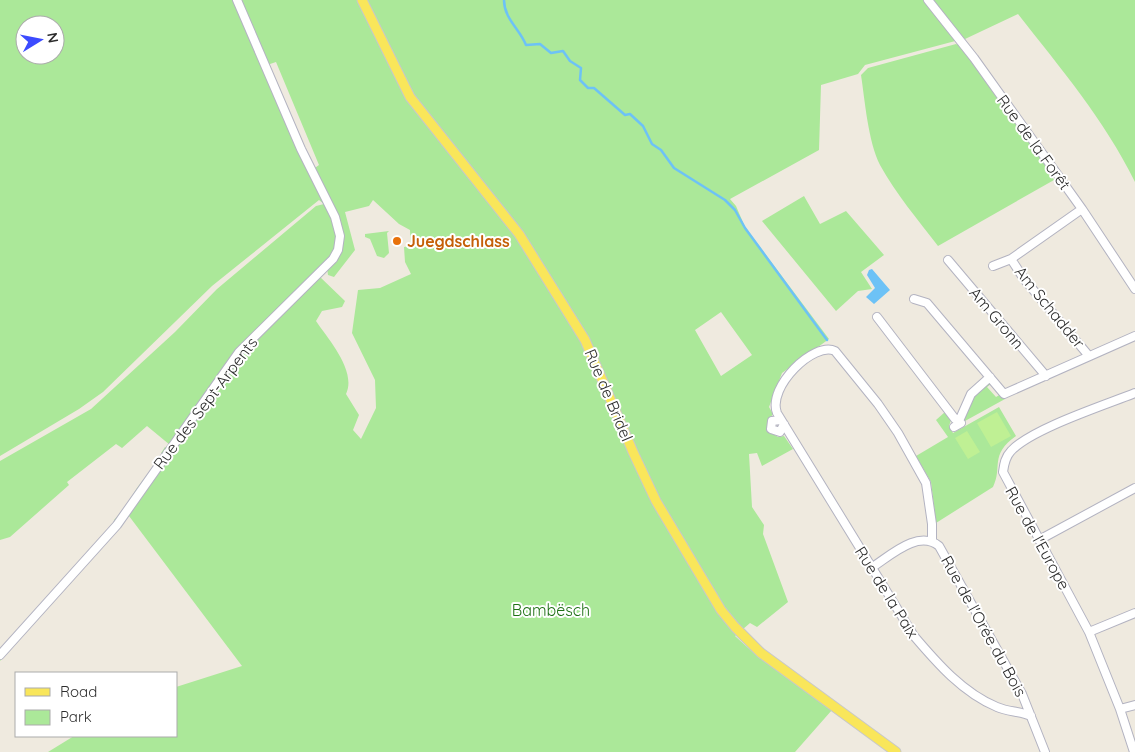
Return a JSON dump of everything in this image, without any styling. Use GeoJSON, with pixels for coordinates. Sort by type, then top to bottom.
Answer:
{"type":"FeatureCollection","features":[{"type":"Feature","properties":{"kind":"main road","name":"Rue de Bridel"},"geometry":{"type":"LineString","coordinates":[[362,0],[410,97],[519,234],[585,340],[632,452],[656,501],[721,610],[761,653],[896,752]]}},
{"type":"Feature","properties":{"kind":"street","name":"Rue des Sept-Arpents"},"geometry":{"type":"LineString","coordinates":[[0,655],[117,525],[238,352],[333,259],[338,250],[340,236],[335,217],[301,149],[237,0]]}},
{"type":"Feature","properties":{"kind":"street","name":"Rue de la Forêt"},"geometry":{"type":"LineString","coordinates":[[928,0],[970,52],[1082,209],[1135,289]]}},
{"type":"Feature","properties":{"kind":"street","name":"Am Schadder"},"geometry":{"type":"LineString","coordinates":[[993,266],[1010,258],[1082,209]]}},
{"type":"Feature","properties":{"kind":"street","name":"Am Schadder"},"geometry":{"type":"LineString","coordinates":[[1010,258],[1024,279],[1089,356]]}},
{"type":"Feature","properties":{"kind":"street","name":"Am Gronn"},"geometry":{"type":"LineString","coordinates":[[948,260],[1046,376]]}},
{"type":"Feature","properties":{"kind":"street"},"geometry":{"type":"LineString","coordinates":[[914,299],[927,303],[1004,394],[1135,336]]}},
{"type":"Feature","properties":{"kind":"street"},"geometry":{"type":"LineString","coordinates":[[877,317],[956,424],[971,394],[990,377]]}},
{"type":"Feature","properties":{"kind":"street","name":"Rue de la Paix"},"geometry":{"type":"LineString","coordinates":[[932,540],[932,524],[926,483],[893,426],[835,351],[829,348],[822,350],[786,376],[780,386],[774,406],[914,636],[947,673],[995,706],[1031,716]]}},
{"type":"Feature","properties":{"kind":"street","name":"Rue de l'Europe"},"geometry":{"type":"LineString","coordinates":[[1134,752],[1120,709],[1089,632],[1006,482],[1003,472],[1006,457],[1015,447],[1032,436],[1135,392]]}},
{"type":"Feature","properties":{"kind":"street"},"geometry":{"type":"LineString","coordinates":[[1039,540],[1135,488]]}},
{"type":"Feature","properties":{"kind":"street","name":"Rue de l'Orée du Bois"},"geometry":{"type":"LineString","coordinates":[[871,568],[913,542],[922,539],[932,540],[944,552],[1022,694],[1045,752]]}},
{"type":"Feature","properties":{"kind":"street"},"geometry":{"type":"LineString","coordinates":[[1089,632],[1135,613]]}},
{"type":"Feature","properties":{"kind":"street"},"geometry":{"type":"LineString","coordinates":[[1120,709],[1135,705]]}},
{"type":"Feature","properties":{"kind":"green space","name":"Bambësch"},"geometry":{"type":"Polygon","coordinates":[[[0,0],[924,0],[959,40],[865,65],[858,74],[821,85],[819,150],[730,199],[736,206],[745,227],[829,339],[782,373],[769,407],[773,414],[767,422],[768,431],[778,437],[784,436],[793,449],[762,466],[757,453],[749,454],[752,507],[764,525],[763,534],[788,602],[757,627],[750,623],[735,636],[757,656],[832,710],[795,752],[48,752],[72,737],[178,737],[178,686],[242,666],[129,516],[0,661],[0,650],[115,522],[114,520],[163,454],[161,453],[165,447],[167,448],[170,445],[147,426],[122,448],[116,444],[67,482],[69,485],[10,537],[0,540],[0,461],[91,409],[175,332],[217,289],[316,206],[324,204],[319,200],[212,286],[103,392],[79,409],[0,456],[0,0]],[[276,62],[267,65],[312,170],[319,165],[276,62]],[[373,200],[369,206],[345,212],[355,250],[334,277],[328,275],[327,268],[319,276],[345,301],[342,307],[322,311],[316,321],[334,346],[345,366],[348,375],[346,394],[359,415],[353,430],[361,439],[376,408],[375,380],[352,333],[358,290],[380,288],[411,274],[405,262],[404,247],[411,246],[410,230],[399,224],[373,200]],[[721,312],[695,330],[721,376],[752,355],[721,312]]]}},
{"type":"Feature","properties":{"kind":"green space"},"geometry":{"type":"Polygon","coordinates":[[[931,0],[1135,0],[1135,182],[1096,116],[1018,14],[965,39],[931,0]]]}},
{"type":"Feature","properties":{"kind":"green space"},"geometry":{"type":"Polygon","coordinates":[[[956,44],[964,48],[1030,141],[1054,180],[938,246],[900,197],[880,165],[870,133],[861,75],[868,68],[956,44]]]}},
{"type":"Feature","properties":{"kind":"green space"},"geometry":{"type":"Polygon","coordinates":[[[804,196],[820,224],[846,211],[884,255],[861,272],[872,289],[858,291],[836,311],[762,221],[804,196]]]}},
{"type":"Feature","properties":{"kind":"green space"},"geometry":{"type":"Polygon","coordinates":[[[389,231],[387,233],[389,253],[384,258],[377,256],[370,239],[365,237],[365,234],[389,231]]]}},
{"type":"Feature","properties":{"kind":"green space"},"geometry":{"type":"Polygon","coordinates":[[[989,382],[991,384],[987,387],[996,397],[1001,394],[1005,399],[965,421],[964,418],[974,396],[989,382]]]}},
{"type":"Feature","properties":{"kind":"green space"},"geometry":{"type":"Polygon","coordinates":[[[999,407],[1016,436],[1002,449],[999,455],[996,480],[993,487],[936,523],[931,482],[916,456],[948,437],[936,420],[945,412],[951,420],[949,426],[953,433],[999,407]]]}},
{"type":"Feature","properties":{"kind":"green space"},"geometry":{"type":"Polygon","coordinates":[[[997,412],[1011,436],[991,447],[977,423],[997,412]]]}},
{"type":"Feature","properties":{"kind":"green space"},"geometry":{"type":"Polygon","coordinates":[[[967,431],[980,452],[968,459],[955,438],[967,431]]]}},
{"type":"Feature","properties":{"kind":"water"},"geometry":{"type":"Polygon","coordinates":[[[872,269],[890,290],[874,304],[866,297],[875,288],[867,275],[869,270],[872,269]]]}},
{"type":"Feature","properties":{"kind":"waterway"},"geometry":{"type":"LineString","coordinates":[[504,0],[509,18],[526,45],[540,44],[551,53],[563,51],[570,61],[581,68],[580,80],[588,88],[594,88],[625,115],[630,114],[643,126],[652,144],[661,150],[674,168],[725,200],[735,210],[745,228],[827,340]]}},
{"type":"Feature","properties":{"kind":"place","name":"Juegdschlass"},"geometry":{"type":"Point","coordinates":[397,241]}}]}
